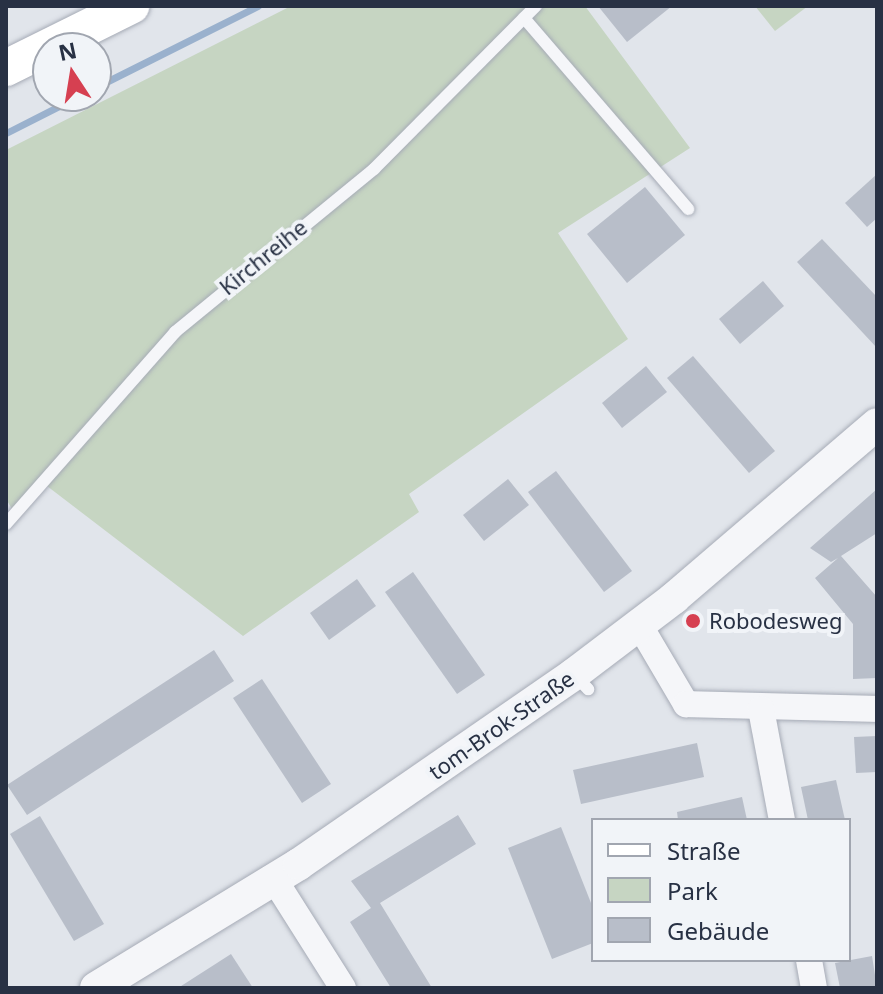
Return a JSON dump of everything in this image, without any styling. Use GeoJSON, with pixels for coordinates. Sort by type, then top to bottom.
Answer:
{"type":"FeatureCollection","features":[{"type":"Feature","properties":{"kind":"main road"},"geometry":{"type":"LineString","coordinates":[[6,68],[131,6]]}},
{"type":"Feature","properties":{"kind":"street","name":"tom-Brok-Straße"},"geometry":{"type":"LineString","coordinates":[[96,988],[274,879],[581,681],[640,626],[877,424]]}},
{"type":"Feature","properties":{"kind":"street"},"geometry":{"type":"LineString","coordinates":[[640,626],[686,704],[761,709],[877,709]]}},
{"type":"Feature","properties":{"kind":"street"},"geometry":{"type":"LineString","coordinates":[[761,709],[782,818]]}},
{"type":"Feature","properties":{"kind":"street"},"geometry":{"type":"LineString","coordinates":[[274,879],[343,988]]}},
{"type":"Feature","properties":{"kind":"street"},"geometry":{"type":"LineString","coordinates":[[809,962],[814,988]]}},
{"type":"Feature","properties":{"kind":"lane","name":"Kirchreihe"},"geometry":{"type":"LineString","coordinates":[[6,524],[175,332],[374,169],[536,6]]}},
{"type":"Feature","properties":{"kind":"lane"},"geometry":{"type":"LineString","coordinates":[[524,18],[688,209]]}},
{"type":"Feature","properties":{"kind":"green space"},"geometry":{"type":"Polygon","coordinates":[[[291,6],[585,6],[690,148],[558,233],[628,339],[409,494],[419,512],[243,636],[47,486],[12,509],[6,499],[6,150],[81,112],[112,112],[112,96],[291,6]]]}},
{"type":"Feature","properties":{"kind":"green space"},"geometry":{"type":"Polygon","coordinates":[[[755,6],[808,6],[775,31],[755,6]]]}},
{"type":"Feature","properties":{"kind":"building"},"geometry":{"type":"Polygon","coordinates":[[[598,6],[672,6],[627,42],[598,6]]]}},
{"type":"Feature","properties":{"kind":"building"},"geometry":{"type":"Polygon","coordinates":[[[877,174],[877,218],[867,227],[845,203],[877,174]]]}},
{"type":"Feature","properties":{"kind":"building"},"geometry":{"type":"Polygon","coordinates":[[[645,187],[685,235],[627,283],[587,234],[645,187]]]}},
{"type":"Feature","properties":{"kind":"building"},"geometry":{"type":"Polygon","coordinates":[[[822,239],[877,297],[877,348],[797,262],[822,239]]]}},
{"type":"Feature","properties":{"kind":"building"},"geometry":{"type":"Polygon","coordinates":[[[763,281],[784,306],[740,344],[719,319],[763,281]]]}},
{"type":"Feature","properties":{"kind":"building"},"geometry":{"type":"Polygon","coordinates":[[[693,356],[775,451],[749,473],[667,378],[693,356]]]}},
{"type":"Feature","properties":{"kind":"building"},"geometry":{"type":"Polygon","coordinates":[[[646,366],[667,392],[622,428],[602,403],[646,366]]]}},
{"type":"Feature","properties":{"kind":"building"},"geometry":{"type":"Polygon","coordinates":[[[556,471],[632,571],[604,592],[528,492],[556,471]]]}},
{"type":"Feature","properties":{"kind":"building"},"geometry":{"type":"Polygon","coordinates":[[[508,479],[529,505],[484,541],[463,515],[508,479]]]}},
{"type":"Feature","properties":{"kind":"building"},"geometry":{"type":"Polygon","coordinates":[[[877,489],[877,533],[841,556],[877,597],[877,678],[853,679],[853,624],[815,578],[838,558],[831,562],[810,548],[877,489]]]}},
{"type":"Feature","properties":{"kind":"building"},"geometry":{"type":"Polygon","coordinates":[[[413,572],[485,675],[457,694],[385,592],[413,572]]]}},
{"type":"Feature","properties":{"kind":"building"},"geometry":{"type":"Polygon","coordinates":[[[357,579],[376,606],[329,640],[310,613],[357,579]]]}},
{"type":"Feature","properties":{"kind":"building"},"geometry":{"type":"Polygon","coordinates":[[[214,650],[234,681],[27,815],[7,785],[214,650]]]}},
{"type":"Feature","properties":{"kind":"building"},"geometry":{"type":"Polygon","coordinates":[[[262,679],[331,784],[302,803],[233,698],[262,679]]]}},
{"type":"Feature","properties":{"kind":"building"},"geometry":{"type":"Polygon","coordinates":[[[877,736],[877,772],[856,773],[854,737],[877,736]]]}},
{"type":"Feature","properties":{"kind":"building"},"geometry":{"type":"Polygon","coordinates":[[[697,743],[704,777],[581,804],[573,770],[697,743]]]}},
{"type":"Feature","properties":{"kind":"building"},"geometry":{"type":"Polygon","coordinates":[[[836,780],[845,818],[808,818],[801,787],[836,780]]]}},
{"type":"Feature","properties":{"kind":"building"},"geometry":{"type":"Polygon","coordinates":[[[742,797],[747,818],[678,818],[677,812],[742,797]]]}},
{"type":"Feature","properties":{"kind":"building"},"geometry":{"type":"Polygon","coordinates":[[[458,815],[476,844],[380,903],[432,988],[391,988],[350,922],[371,908],[351,881],[458,815]]]}},
{"type":"Feature","properties":{"kind":"building"},"geometry":{"type":"Polygon","coordinates":[[[40,816],[104,924],[74,941],[10,834],[40,816]]]}},
{"type":"Feature","properties":{"kind":"building"},"geometry":{"type":"Polygon","coordinates":[[[561,827],[591,903],[591,944],[552,959],[508,848],[561,827]]]}},
{"type":"Feature","properties":{"kind":"building"},"geometry":{"type":"Polygon","coordinates":[[[231,954],[253,988],[178,988],[231,954]]]}},
{"type":"Feature","properties":{"kind":"building"},"geometry":{"type":"Polygon","coordinates":[[[872,956],[877,988],[840,988],[835,963],[872,956]]]}},
{"type":"Feature","properties":{"kind":"waterway"},"geometry":{"type":"LineString","coordinates":[[112,79],[258,6]]}},
{"type":"Feature","properties":{"kind":"waterway"},"geometry":{"type":"LineString","coordinates":[[6,133],[47,112]]}},
{"type":"Feature","properties":{"kind":"place","name":"Robodesweg"},"geometry":{"type":"Point","coordinates":[693,621]}}]}
